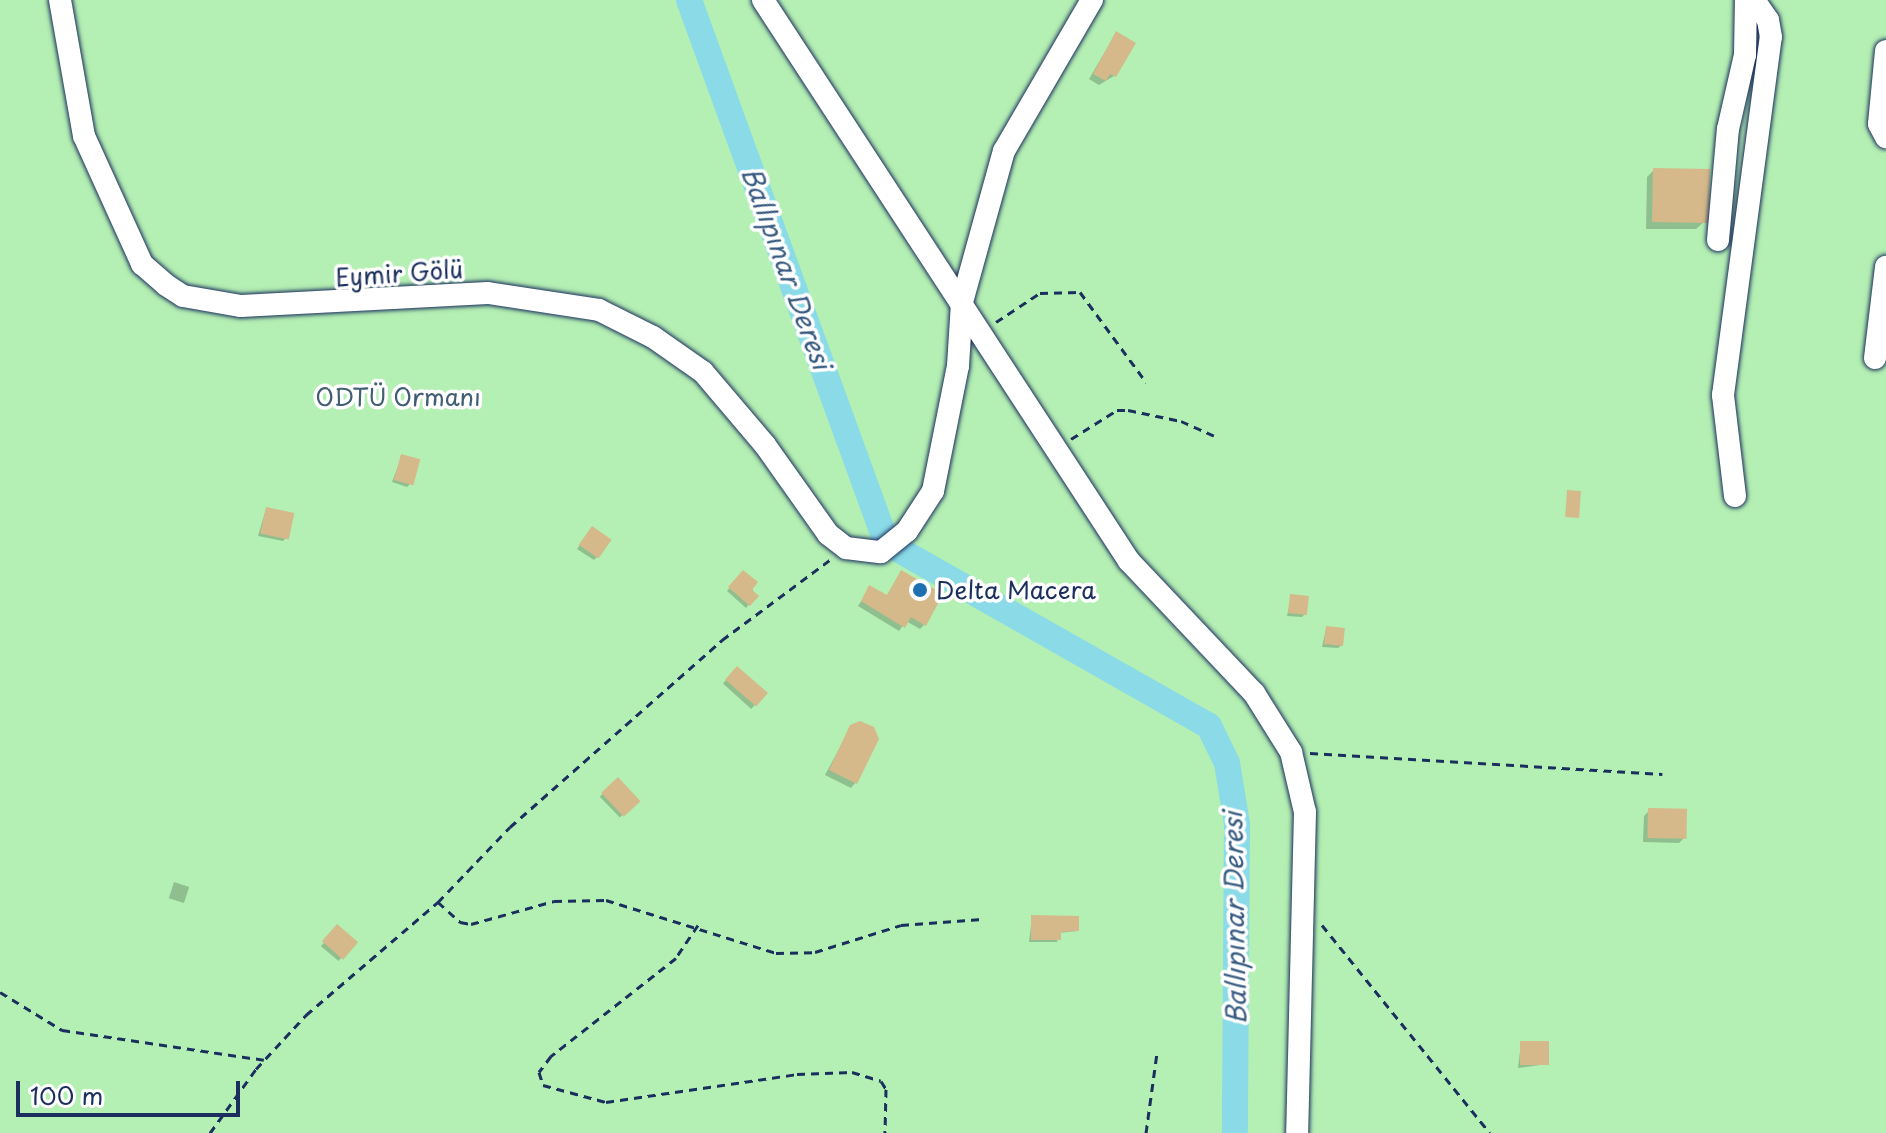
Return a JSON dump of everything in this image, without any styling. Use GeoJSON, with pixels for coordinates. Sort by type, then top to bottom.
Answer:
{"type":"FeatureCollection","features":[{"type":"Feature","properties":{"kind":"street","name":"Eymir Gölü"},"geometry":{"type":"LineString","coordinates":[[60,0],[84,136],[142,264],[166,285],[183,296],[241,306],[488,293],[549,298],[599,310],[653,337],[703,372],[765,445],[828,534],[846,548]]}},
{"type":"Feature","properties":{"kind":"street"},"geometry":{"type":"LineString","coordinates":[[763,0],[1129,561],[1254,693],[1291,752],[1305,812],[1297,1133]]}},
{"type":"Feature","properties":{"kind":"street"},"geometry":{"type":"LineString","coordinates":[[846,548],[886,549],[907,531],[933,491],[958,366],[962,302],[1004,151],[1092,0]]}},
{"type":"Feature","properties":{"kind":"street"},"geometry":{"type":"LineString","coordinates":[[1718,240],[1728,129],[1745,55],[1746,0]]}},
{"type":"Feature","properties":{"kind":"street"},"geometry":{"type":"LineString","coordinates":[[1735,496],[1723,395],[1771,37],[1768,20],[1754,0]]}},
{"type":"Feature","properties":{"kind":"street"},"geometry":{"type":"LineString","coordinates":[[1886,51],[1879,124],[1886,137]]}},
{"type":"Feature","properties":{"kind":"street"},"geometry":{"type":"LineString","coordinates":[[1875,358],[1886,267]]}},
{"type":"Feature","properties":{"kind":"path"},"geometry":{"type":"LineString","coordinates":[[979,332],[1040,293],[1080,292],[1146,382]]}},
{"type":"Feature","properties":{"kind":"path"},"geometry":{"type":"LineString","coordinates":[[1055,448],[1117,410],[1181,421],[1214,436]]}},
{"type":"Feature","properties":{"kind":"path"},"geometry":{"type":"LineString","coordinates":[[210,1133],[264,1060],[306,1015],[438,902],[510,827],[722,640],[846,548]]}},
{"type":"Feature","properties":{"kind":"path"},"geometry":{"type":"LineString","coordinates":[[1291,752],[1662,774]]}},
{"type":"Feature","properties":{"kind":"path"},"geometry":{"type":"LineString","coordinates":[[1303,888],[1329,938],[1490,1133]]}},
{"type":"Feature","properties":{"kind":"path"},"geometry":{"type":"LineString","coordinates":[[438,902],[460,922],[471,924],[532,905],[584,899],[628,904],[698,925],[760,949],[799,954],[901,925],[982,919]]}},
{"type":"Feature","properties":{"kind":"path"},"geometry":{"type":"LineString","coordinates":[[698,925],[676,958],[551,1056],[539,1072],[543,1085],[606,1102],[797,1074],[852,1072],[881,1081],[886,1089],[885,1133]]}},
{"type":"Feature","properties":{"kind":"path"},"geometry":{"type":"LineString","coordinates":[[0,992],[62,1030],[264,1060]]}},
{"type":"Feature","properties":{"kind":"path"},"geometry":{"type":"LineString","coordinates":[[1146,1133],[1157,1053]]}},
{"type":"Feature","properties":{"kind":"green space","name":"ODTÜ Ormanı"},"geometry":{"type":"Polygon","coordinates":[[[0,0],[1886,0],[1886,1133],[0,1133],[0,0]]]}},
{"type":"Feature","properties":{"kind":"building"},"geometry":{"type":"Polygon","coordinates":[[[1116,31],[1136,43],[1116,77],[1110,74],[1106,81],[1093,74],[1116,31]]]}},
{"type":"Feature","properties":{"kind":"building"},"geometry":{"type":"Polygon","coordinates":[[[1653,168],[1710,169],[1709,223],[1652,222],[1653,168]]]}},
{"type":"Feature","properties":{"kind":"building"},"geometry":{"type":"Polygon","coordinates":[[[401,454],[420,459],[413,485],[394,480],[401,454]]]}},
{"type":"Feature","properties":{"kind":"building"},"geometry":{"type":"Polygon","coordinates":[[[1567,490],[1581,491],[1579,518],[1565,517],[1567,490]]]}},
{"type":"Feature","properties":{"kind":"building"},"geometry":{"type":"Polygon","coordinates":[[[266,507],[294,513],[289,539],[260,533],[266,507]]]}},
{"type":"Feature","properties":{"kind":"building"},"geometry":{"type":"Polygon","coordinates":[[[592,526],[612,540],[598,559],[579,545],[592,526]]]}},
{"type":"Feature","properties":{"kind":"building"},"geometry":{"type":"Polygon","coordinates":[[[743,570],[758,582],[752,590],[759,596],[750,606],[728,587],[743,570]]]}},
{"type":"Feature","properties":{"kind":"building"},"geometry":{"type":"Polygon","coordinates":[[[901,570],[943,594],[926,626],[911,617],[905,628],[861,601],[869,585],[887,595],[901,570]]]}},
{"type":"Feature","properties":{"kind":"building"},"geometry":{"type":"Polygon","coordinates":[[[1290,594],[1309,596],[1307,615],[1288,613],[1290,594]]]}},
{"type":"Feature","properties":{"kind":"building"},"geometry":{"type":"Polygon","coordinates":[[[1326,626],[1345,628],[1343,646],[1324,644],[1326,626]]]}},
{"type":"Feature","properties":{"kind":"building"},"geometry":{"type":"Polygon","coordinates":[[[737,666],[768,693],[756,706],[725,680],[737,666]]]}},
{"type":"Feature","properties":{"kind":"building"},"geometry":{"type":"Polygon","coordinates":[[[860,721],[874,727],[879,739],[857,784],[829,770],[850,725],[860,721]]]}},
{"type":"Feature","properties":{"kind":"building"},"geometry":{"type":"Polygon","coordinates":[[[618,777],[641,801],[624,817],[601,793],[618,777]]]}},
{"type":"Feature","properties":{"kind":"building"},"geometry":{"type":"Polygon","coordinates":[[[1648,808],[1687,809],[1686,839],[1647,838],[1648,808]]]}},
{"type":"Feature","properties":{"kind":"building"},"geometry":{"type":"Polygon","coordinates":[[[1031,915],[1079,916],[1079,931],[1061,932],[1061,940],[1031,940],[1031,915]]]}},
{"type":"Feature","properties":{"kind":"building"},"geometry":{"type":"Polygon","coordinates":[[[337,924],[358,942],[343,960],[322,941],[337,924]]]}},
{"type":"Feature","properties":{"kind":"building"},"geometry":{"type":"Polygon","coordinates":[[[1520,1041],[1549,1041],[1549,1065],[1520,1065],[1520,1041]]]}},
{"type":"Feature","properties":{"kind":"waterway","name":"Ballıpınar Deresi"},"geometry":{"type":"LineString","coordinates":[[689,0],[884,536]]}},
{"type":"Feature","properties":{"kind":"waterway","name":"Ballıpınar Deresi"},"geometry":{"type":"LineString","coordinates":[[901,551],[1209,726],[1227,763],[1237,824],[1235,1133]]}},
{"type":"Feature","properties":{"kind":"place","name":"Delta Macera"},"geometry":{"type":"Point","coordinates":[920,590]}}]}
